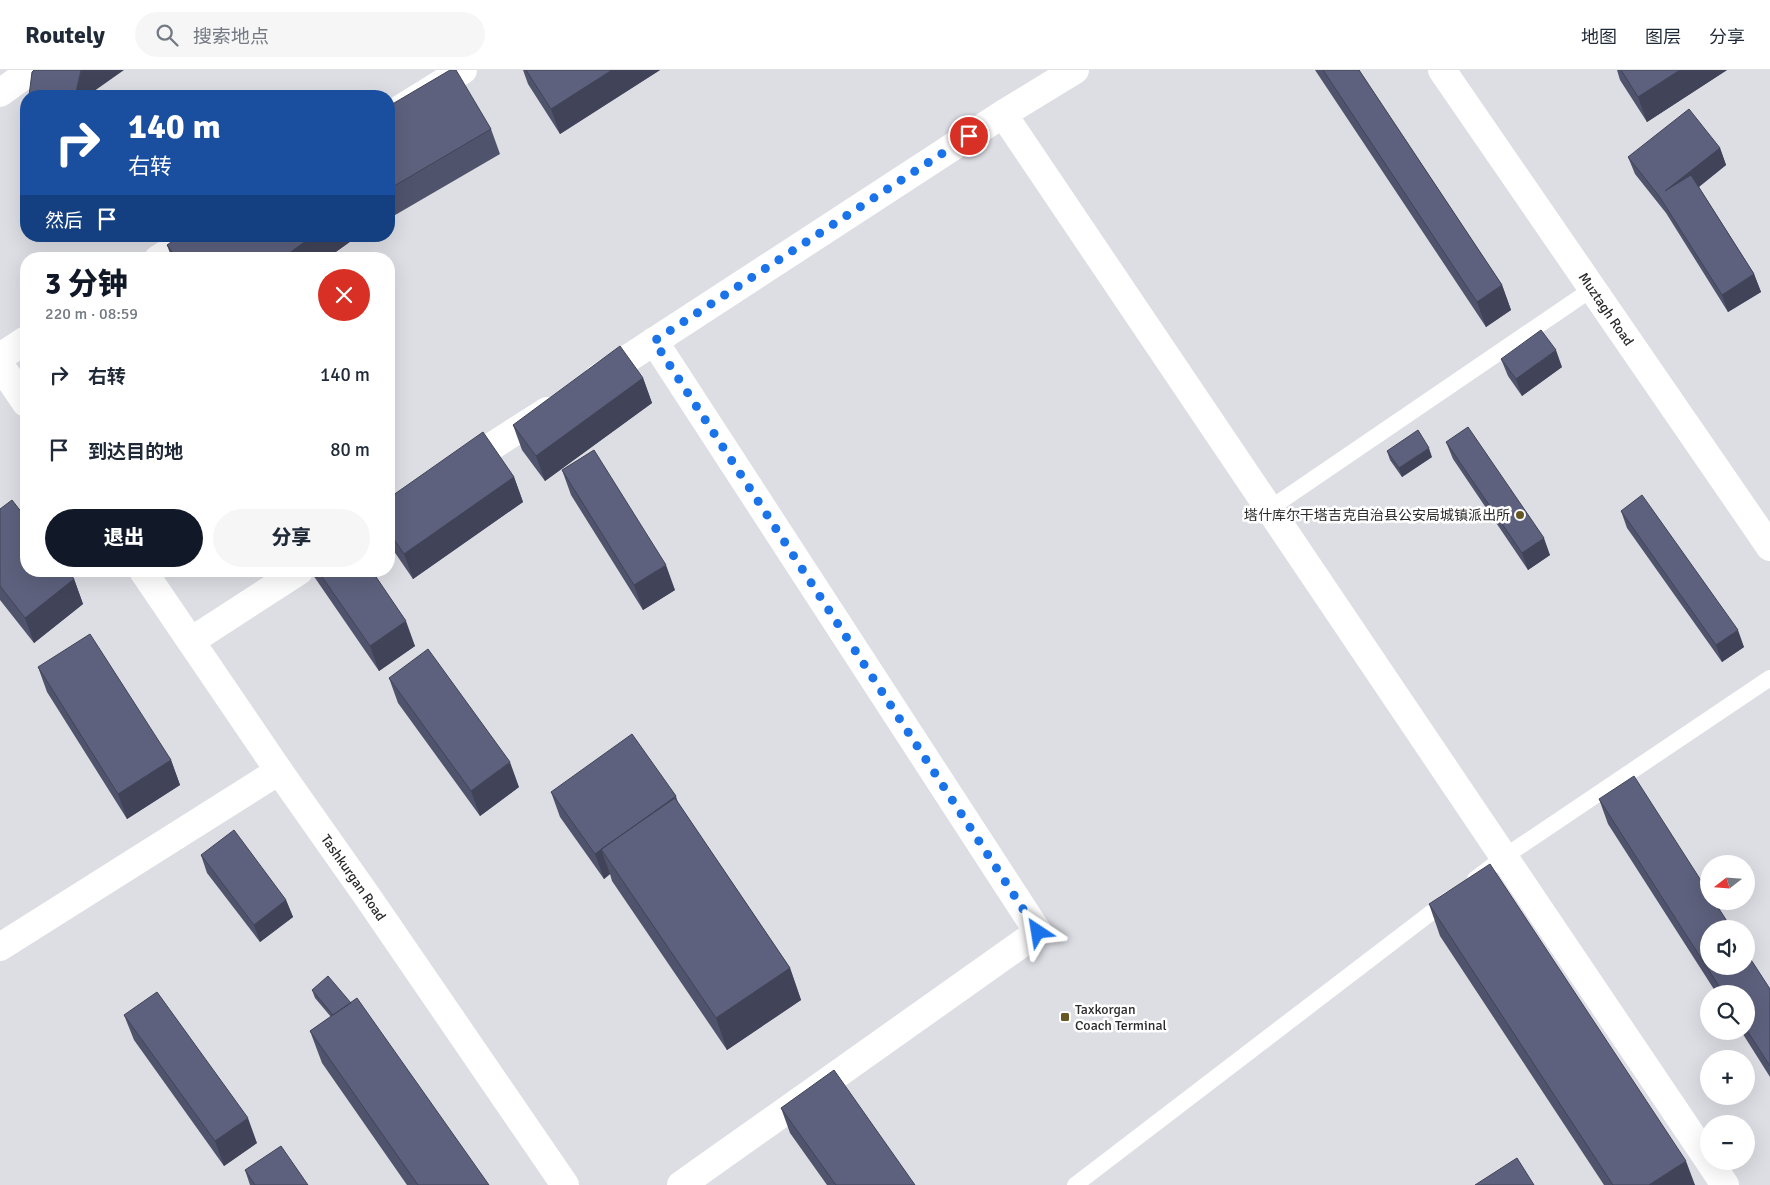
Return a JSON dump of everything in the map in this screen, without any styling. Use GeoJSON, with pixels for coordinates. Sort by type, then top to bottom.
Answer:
{"type":"FeatureCollection","features":[{"type":"Feature","properties":{"kind":"street"},"geometry":{"type":"LineString","coordinates":[[0,92],[32,70]]}},
{"type":"Feature","properties":{"kind":"street"},"geometry":{"type":"LineString","coordinates":[[395,112],[463,70]]}},
{"type":"Feature","properties":{"kind":"street"},"geometry":{"type":"LineString","coordinates":[[438,481],[1003,114],[1075,70]]}},
{"type":"Feature","properties":{"kind":"street","name":"Muztagh Road"},"geometry":{"type":"LineString","coordinates":[[1442,70],[1770,547]]}},
{"type":"Feature","properties":{"kind":"street"},"geometry":{"type":"LineString","coordinates":[[1003,114],[1700,1148]]}},
{"type":"Feature","properties":{"kind":"street"},"geometry":{"type":"LineString","coordinates":[[169,252],[185,242]]}},
{"type":"Feature","properties":{"kind":"street"},"geometry":{"type":"LineString","coordinates":[[654,341],[1038,932],[681,1185]]}},
{"type":"Feature","properties":{"kind":"street"},"geometry":{"type":"LineString","coordinates":[[0,356],[20,344]]}},
{"type":"Feature","properties":{"kind":"street"},"geometry":{"type":"LineString","coordinates":[[0,365],[20,394]]}},
{"type":"Feature","properties":{"kind":"street","name":"Tashkurgan Road"},"geometry":{"type":"LineString","coordinates":[[147,577],[565,1185]]}},
{"type":"Feature","properties":{"kind":"street"},"geometry":{"type":"LineString","coordinates":[[191,641],[290,577]]}},
{"type":"Feature","properties":{"kind":"street"},"geometry":{"type":"LineString","coordinates":[[0,947],[279,771]]}},
{"type":"Feature","properties":{"kind":"street"},"geometry":{"type":"LineString","coordinates":[[1715,1170],[1725,1185]]}},
{"type":"Feature","properties":{"kind":"lane"},"geometry":{"type":"LineString","coordinates":[[1269,509],[1592,289]]}},
{"type":"Feature","properties":{"kind":"lane"},"geometry":{"type":"LineString","coordinates":[[1075,1185],[1504,857],[1770,678]]}},
{"type":"Feature","properties":{"kind":"building"},"geometry":{"type":"Polygon","coordinates":[[[34,70],[81,70],[76,90],[30,90],[32,72],[34,70]]]}},
{"type":"Feature","properties":{"kind":"building"},"geometry":{"type":"Polygon","coordinates":[[[450,70],[456,70],[491,129],[395,185],[395,102],[450,70]]]}},
{"type":"Feature","properties":{"kind":"building"},"geometry":{"type":"Polygon","coordinates":[[[526,70],[612,70],[551,109],[526,70]]]}},
{"type":"Feature","properties":{"kind":"building"},"geometry":{"type":"Polygon","coordinates":[[[1323,70],[1359,70],[1502,285],[1477,302],[1323,70]]]}},
{"type":"Feature","properties":{"kind":"building"},"geometry":{"type":"Polygon","coordinates":[[[1621,70],[1680,70],[1638,97],[1621,70]]]}},
{"type":"Feature","properties":{"kind":"building"},"geometry":{"type":"Polygon","coordinates":[[[1689,109],[1720,148],[1665,191],[1691,175],[1754,274],[1722,295],[1659,196],[1628,157],[1689,109]]]}},
{"type":"Feature","properties":{"kind":"building"},"geometry":{"type":"Polygon","coordinates":[[[171,242],[305,242],[291,252],[172,252],[167,245],[171,242]]]}},
{"type":"Feature","properties":{"kind":"building"},"geometry":{"type":"Polygon","coordinates":[[[1541,330],[1556,350],[1516,379],[1501,359],[1541,330]]]}},
{"type":"Feature","properties":{"kind":"building"},"geometry":{"type":"Polygon","coordinates":[[[620,346],[643,378],[536,456],[513,425],[620,346]]]}},
{"type":"Feature","properties":{"kind":"building"},"geometry":{"type":"Polygon","coordinates":[[[1468,427],[1544,538],[1522,553],[1446,442],[1468,427]]]}},
{"type":"Feature","properties":{"kind":"building"},"geometry":{"type":"Polygon","coordinates":[[[1418,430],[1429,448],[1399,468],[1387,451],[1418,430]]]}},
{"type":"Feature","properties":{"kind":"building"},"geometry":{"type":"Polygon","coordinates":[[[483,432],[514,477],[404,554],[395,541],[395,494],[483,432]]]}},
{"type":"Feature","properties":{"kind":"building"},"geometry":{"type":"Polygon","coordinates":[[[594,450],[666,565],[634,585],[562,470],[594,450]]]}},
{"type":"Feature","properties":{"kind":"building"},"geometry":{"type":"Polygon","coordinates":[[[1642,495],[1738,630],[1716,645],[1621,511],[1642,495]]]}},
{"type":"Feature","properties":{"kind":"building"},"geometry":{"type":"Polygon","coordinates":[[[12,500],[20,510],[20,577],[72,577],[74,579],[25,618],[0,586],[0,509],[12,500]]]}},
{"type":"Feature","properties":{"kind":"building"},"geometry":{"type":"Polygon","coordinates":[[[322,577],[376,577],[406,621],[370,646],[322,577]]]}},
{"type":"Feature","properties":{"kind":"building"},"geometry":{"type":"Polygon","coordinates":[[[90,634],[171,760],[118,794],[38,667],[90,634]]]}},
{"type":"Feature","properties":{"kind":"building"},"geometry":{"type":"Polygon","coordinates":[[[428,649],[510,762],[471,791],[389,678],[428,649]]]}},
{"type":"Feature","properties":{"kind":"building"},"geometry":{"type":"Polygon","coordinates":[[[632,734],[676,796],[595,854],[551,792],[632,734]]]}},
{"type":"Feature","properties":{"kind":"building"},"geometry":{"type":"Polygon","coordinates":[[[1634,776],[1700,879],[1700,910],[1720,910],[1726,920],[1700,920],[1700,957],[1599,799],[1634,776]]]}},
{"type":"Feature","properties":{"kind":"building"},"geometry":{"type":"Polygon","coordinates":[[[675,798],[790,968],[716,1018],[601,849],[675,798]]]}},
{"type":"Feature","properties":{"kind":"building"},"geometry":{"type":"Polygon","coordinates":[[[234,830],[286,900],[254,925],[201,855],[234,830]]]}},
{"type":"Feature","properties":{"kind":"building"},"geometry":{"type":"Polygon","coordinates":[[[1490,864],[1686,1161],[1649,1185],[1613,1185],[1429,904],[1490,864]]]}},
{"type":"Feature","properties":{"kind":"building"},"geometry":{"type":"Polygon","coordinates":[[[1755,966],[1770,989],[1770,1066],[1753,1040],[1755,1040],[1755,985],[1718,985],[1712,975],[1755,975],[1755,966]]]}},
{"type":"Feature","properties":{"kind":"building"},"geometry":{"type":"Polygon","coordinates":[[[328,976],[351,1003],[333,1015],[312,990],[328,976]]]}},
{"type":"Feature","properties":{"kind":"building"},"geometry":{"type":"Polygon","coordinates":[[[157,992],[248,1118],[215,1141],[124,1015],[157,992]]]}},
{"type":"Feature","properties":{"kind":"building"},"geometry":{"type":"Polygon","coordinates":[[[357,998],[489,1185],[418,1185],[310,1031],[357,998]]]}},
{"type":"Feature","properties":{"kind":"building"},"geometry":{"type":"Polygon","coordinates":[[[834,1070],[915,1185],[836,1185],[781,1108],[834,1070]]]}},
{"type":"Feature","properties":{"kind":"building"},"geometry":{"type":"Polygon","coordinates":[[[281,1146],[308,1185],[255,1185],[245,1170],[281,1146]]]}},
{"type":"Feature","properties":{"kind":"building"},"geometry":{"type":"Polygon","coordinates":[[[1517,1158],[1534,1185],[1475,1185],[1517,1158]]]}},
{"type":"Feature","properties":{"kind":"place","name":"塔什库尔干塔吉克自治县公安局城镇派出所"},"geometry":{"type":"Point","coordinates":[1520,515]}},
{"type":"Feature","properties":{"kind":"place","name":"Taxkorgan Coach Terminal"},"geometry":{"type":"Point","coordinates":[1065,1017]}},
{"type":"Feature","properties":{"kind":"route"},"geometry":{"type":"LineString","coordinates":[[969,136],[654,341],[1038,932]]}}]}
